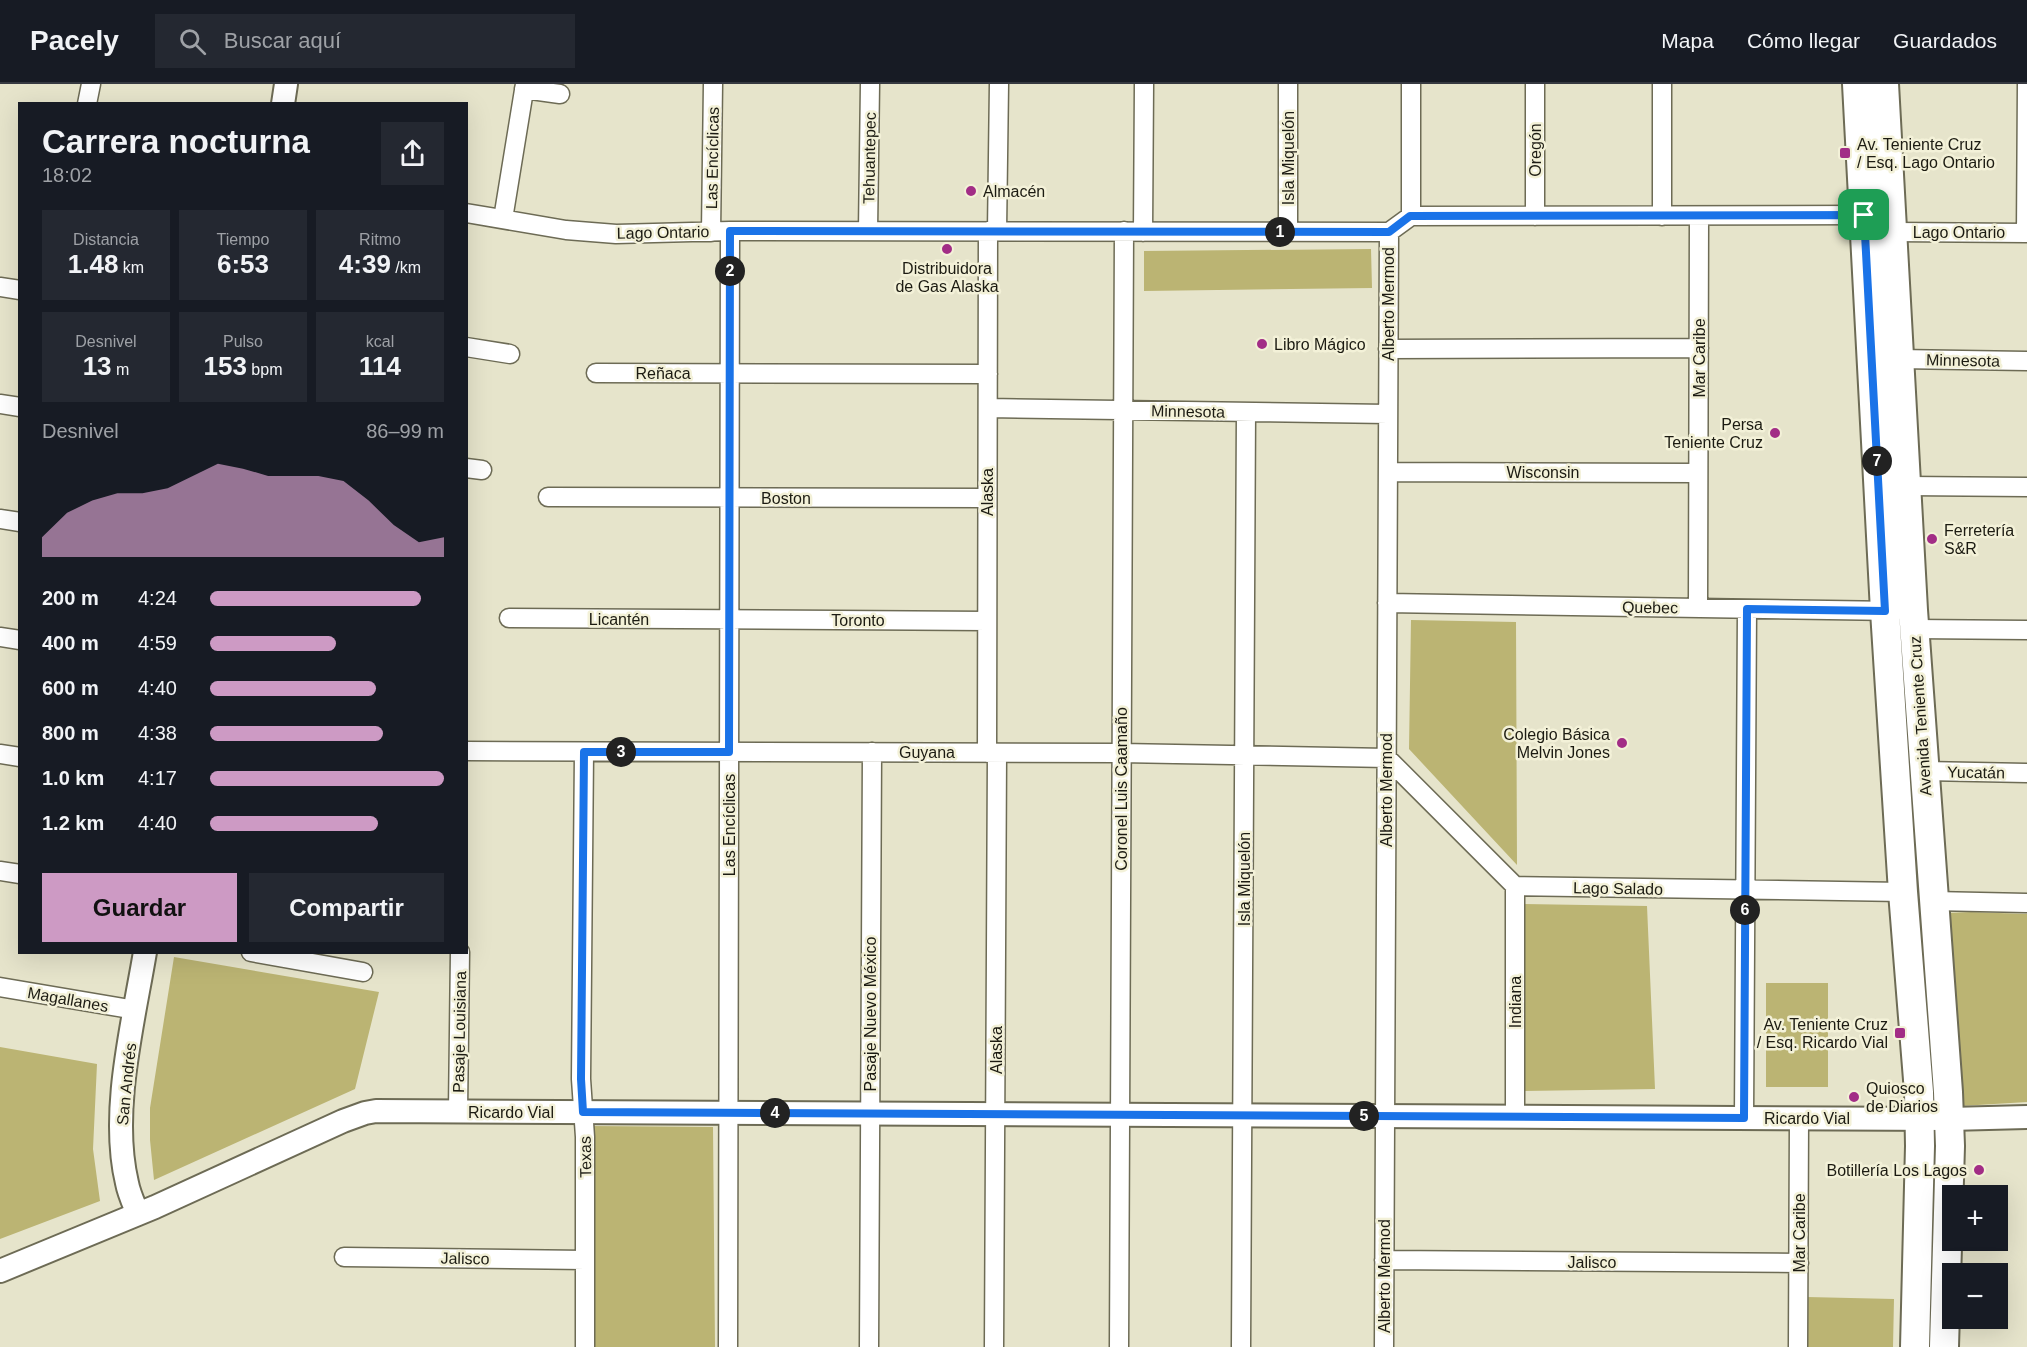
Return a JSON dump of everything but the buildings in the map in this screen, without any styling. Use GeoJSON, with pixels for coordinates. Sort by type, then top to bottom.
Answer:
{"type":"FeatureCollection","features":[{"type":"Feature","properties":{"kind":"main road","name":"Avenida Teniente Cruz"},"geometry":{"type":"LineString","coordinates":[[1857,84],[1864,215],[1904,617],[1924,771],[1950,1119],[1944,1347]]}},
{"type":"Feature","properties":{"kind":"main road","name":"Avenida Teniente Cruz"},"geometry":{"type":"LineString","coordinates":[[1884,84],[1906,486],[1903,892],[1920,1119],[1915,1347]]}},
{"type":"Feature","properties":{"kind":"street"},"geometry":{"type":"LineString","coordinates":[[87,102],[91,84]]}},
{"type":"Feature","properties":{"kind":"street"},"geometry":{"type":"LineString","coordinates":[[283,102],[286,84]]}},
{"type":"Feature","properties":{"kind":"street","name":"Las Encíclicas"},"geometry":{"type":"LineString","coordinates":[[711,232],[713,84]]}},
{"type":"Feature","properties":{"kind":"street","name":"Tehuantepec"},"geometry":{"type":"LineString","coordinates":[[868,231],[870,84]]}},
{"type":"Feature","properties":{"kind":"street","name":"Alaska"},"geometry":{"type":"LineString","coordinates":[[994,1347],[995,1114],[987,498],[988,374],[999,84]]}},
{"type":"Feature","properties":{"kind":"street"},"geometry":{"type":"LineString","coordinates":[[1143,232],[1144,84]]}},
{"type":"Feature","properties":{"kind":"street","name":"Isla Miquelón"},"geometry":{"type":"LineString","coordinates":[[1288,84],[1288,232]]}},
{"type":"Feature","properties":{"kind":"street"},"geometry":{"type":"LineString","coordinates":[[1410,216],[1411,84]]}},
{"type":"Feature","properties":{"kind":"street","name":"Oregón"},"geometry":{"type":"LineString","coordinates":[[1535,84],[1535,216]]}},
{"type":"Feature","properties":{"kind":"street"},"geometry":{"type":"LineString","coordinates":[[1662,84],[1662,216]]}},
{"type":"Feature","properties":{"kind":"street"},"geometry":{"type":"LineString","coordinates":[[2026,232],[2027,84]]}},
{"type":"Feature","properties":{"kind":"street"},"geometry":{"type":"LineString","coordinates":[[503,219],[525,86],[560,94]]}},
{"type":"Feature","properties":{"kind":"street","name":"Lago Ontario"},"geometry":{"type":"LineString","coordinates":[[468,213],[591,232],[1389,232]]}},
{"type":"Feature","properties":{"kind":"street"},"geometry":{"type":"LineString","coordinates":[[1389,232],[1410,216],[1864,215]]}},
{"type":"Feature","properties":{"kind":"street","name":"Mar Caribe"},"geometry":{"type":"LineString","coordinates":[[1698,608],[1700,216]]}},
{"type":"Feature","properties":{"kind":"street","name":"Las Encíclicas"},"geometry":{"type":"LineString","coordinates":[[728,1347],[730,231]]}},
{"type":"Feature","properties":{"kind":"street","name":"Coronel Luis Caamaño"},"geometry":{"type":"LineString","coordinates":[[1119,1347],[1124,231]]}},
{"type":"Feature","properties":{"kind":"street","name":"Alberto Mermod"},"geometry":{"type":"LineString","coordinates":[[1384,1347],[1389,232]]}},
{"type":"Feature","properties":{"kind":"street","name":"Lago Ontario"},"geometry":{"type":"LineString","coordinates":[[1892,232],[2026,232]]}},
{"type":"Feature","properties":{"kind":"street"},"geometry":{"type":"LineString","coordinates":[[0,287],[18,290]]}},
{"type":"Feature","properties":{"kind":"street"},"geometry":{"type":"LineString","coordinates":[[468,347],[510,354]]}},
{"type":"Feature","properties":{"kind":"street"},"geometry":{"type":"LineString","coordinates":[[1388,348],[1699,348]]}},
{"type":"Feature","properties":{"kind":"street","name":"Minnesota"},"geometry":{"type":"LineString","coordinates":[[1898,359],[2027,361]]}},
{"type":"Feature","properties":{"kind":"street"},"geometry":{"type":"LineString","coordinates":[[730,372],[988,374]]}},
{"type":"Feature","properties":{"kind":"street","name":"Reñaca"},"geometry":{"type":"LineString","coordinates":[[596,373],[730,372]]}},
{"type":"Feature","properties":{"kind":"street"},"geometry":{"type":"LineString","coordinates":[[0,404],[18,407]]}},
{"type":"Feature","properties":{"kind":"street","name":"Minnesota"},"geometry":{"type":"LineString","coordinates":[[988,408],[1388,414]]}},
{"type":"Feature","properties":{"kind":"street","name":"Isla Miquelón"},"geometry":{"type":"LineString","coordinates":[[1241,1347],[1246,412]]}},
{"type":"Feature","properties":{"kind":"street","name":"Wisconsin"},"geometry":{"type":"LineString","coordinates":[[1388,472],[1698,473]]}},
{"type":"Feature","properties":{"kind":"street"},"geometry":{"type":"LineString","coordinates":[[1906,486],[2027,487]]}},
{"type":"Feature","properties":{"kind":"street","name":"Boston"},"geometry":{"type":"LineString","coordinates":[[548,497],[987,498]]}},
{"type":"Feature","properties":{"kind":"street"},"geometry":{"type":"LineString","coordinates":[[0,519],[18,522]]}},
{"type":"Feature","properties":{"kind":"street","name":"Quebec"},"geometry":{"type":"LineString","coordinates":[[1387,603],[1747,609],[1904,617],[2027,630]]}},
{"type":"Feature","properties":{"kind":"street"},"geometry":{"type":"LineString","coordinates":[[1744,1118],[1747,609]]}},
{"type":"Feature","properties":{"kind":"street","name":"Licantén"},"geometry":{"type":"LineString","coordinates":[[509,618],[729,620]]}},
{"type":"Feature","properties":{"kind":"street","name":"Toronto"},"geometry":{"type":"LineString","coordinates":[[729,620],[987,621]]}},
{"type":"Feature","properties":{"kind":"street"},"geometry":{"type":"LineString","coordinates":[[0,637],[18,640]]}},
{"type":"Feature","properties":{"kind":"street","name":"Guyana"},"geometry":{"type":"LineString","coordinates":[[468,751],[1121,753],[1387,758]]}},
{"type":"Feature","properties":{"kind":"street","name":"Texas"},"geometry":{"type":"LineString","coordinates":[[584,752],[581,1079],[585,1347]]}},
{"type":"Feature","properties":{"kind":"street","name":"Pasaje Nuevo México"},"geometry":{"type":"LineString","coordinates":[[868,1347],[872,752]]}},
{"type":"Feature","properties":{"kind":"street"},"geometry":{"type":"LineString","coordinates":[[0,754],[18,757]]}},
{"type":"Feature","properties":{"kind":"street"},"geometry":{"type":"LineString","coordinates":[[1387,758],[1515,886]]}},
{"type":"Feature","properties":{"kind":"street","name":"Yucatán"},"geometry":{"type":"LineString","coordinates":[[1924,771],[2027,773]]}},
{"type":"Feature","properties":{"kind":"street"},"geometry":{"type":"LineString","coordinates":[[0,871],[18,874]]}},
{"type":"Feature","properties":{"kind":"street","name":"Lago Salado"},"geometry":{"type":"LineString","coordinates":[[1515,886],[1903,892]]}},
{"type":"Feature","properties":{"kind":"street","name":"Indiana"},"geometry":{"type":"LineString","coordinates":[[1515,886],[1515,1117]]}},
{"type":"Feature","properties":{"kind":"street"},"geometry":{"type":"LineString","coordinates":[[1933,901],[2027,903]]}},
{"type":"Feature","properties":{"kind":"street","name":"San Andrés"},"geometry":{"type":"LineString","coordinates":[[138,1214],[127,1183],[121,1135],[123,1094],[145,954]]}},
{"type":"Feature","properties":{"kind":"street"},"geometry":{"type":"LineString","coordinates":[[262,954],[363,972]]}},
{"type":"Feature","properties":{"kind":"street","name":"Pasaje Louisiana"},"geometry":{"type":"LineString","coordinates":[[459,1111],[460,954]]}},
{"type":"Feature","properties":{"kind":"street","name":"Magallanes"},"geometry":{"type":"LineString","coordinates":[[0,987],[136,1010]]}},
{"type":"Feature","properties":{"kind":"street","name":"Ricardo Vial"},"geometry":{"type":"LineString","coordinates":[[0,1271],[138,1214],[356,1115],[375,1111],[1799,1119],[2027,1117]]}},
{"type":"Feature","properties":{"kind":"street","name":"Mar Caribe"},"geometry":{"type":"LineString","coordinates":[[1798,1347],[1799,1119]]}},
{"type":"Feature","properties":{"kind":"street","name":"Jalisco"},"geometry":{"type":"LineString","coordinates":[[344,1257],[585,1260]]}},
{"type":"Feature","properties":{"kind":"street","name":"Jalisco"},"geometry":{"type":"LineString","coordinates":[[1384,1260],[1799,1263]]}},
{"type":"Feature","properties":{"kind":"shaded area"},"geometry":{"type":"Polygon","coordinates":[[[1371,249],[1372,288],[1144,291],[1144,251],[1371,249]]]}},
{"type":"Feature","properties":{"kind":"shaded area"},"geometry":{"type":"Polygon","coordinates":[[[1411,620],[1516,622],[1517,865],[1409,749],[1411,620]]]}},
{"type":"Feature","properties":{"kind":"shaded area"},"geometry":{"type":"Polygon","coordinates":[[[1521,904],[1647,906],[1655,1089],[1520,1091],[1521,904]]]}},
{"type":"Feature","properties":{"kind":"shaded area"},"geometry":{"type":"Polygon","coordinates":[[[1946,913],[2027,914],[2027,1102],[1961,1106],[1946,913]]]}},
{"type":"Feature","properties":{"kind":"shaded area"},"geometry":{"type":"Polygon","coordinates":[[[174,957],[379,992],[355,1089],[154,1180],[150,1108],[174,957]]]}},
{"type":"Feature","properties":{"kind":"shaded area"},"geometry":{"type":"Polygon","coordinates":[[[1766,983],[1828,983],[1828,1087],[1766,1087],[1766,983]]]}},
{"type":"Feature","properties":{"kind":"shaded area"},"geometry":{"type":"Polygon","coordinates":[[[0,1047],[97,1064],[93,1149],[100,1201],[0,1239],[0,1047]]]}},
{"type":"Feature","properties":{"kind":"shaded area"},"geometry":{"type":"Polygon","coordinates":[[[591,1126],[713,1127],[715,1347],[591,1347],[591,1126]]]}},
{"type":"Feature","properties":{"kind":"shaded area"},"geometry":{"type":"Polygon","coordinates":[[[1807,1297],[1894,1299],[1893,1347],[1807,1347],[1807,1297]]]}},
{"type":"Feature","properties":{"kind":"place","name":"Av. Teniente Cruz / Esq. Lago Ontario"},"geometry":{"type":"Point","coordinates":[1845,153]}},
{"type":"Feature","properties":{"kind":"place","name":"Almacén"},"geometry":{"type":"Point","coordinates":[971,191]}},
{"type":"Feature","properties":{"kind":"place","name":"Distribuidora de Gas Alaska"},"geometry":{"type":"Point","coordinates":[947,249]}},
{"type":"Feature","properties":{"kind":"place","name":"Libro Mágico"},"geometry":{"type":"Point","coordinates":[1262,344]}},
{"type":"Feature","properties":{"kind":"place","name":"Persa Teniente Cruz"},"geometry":{"type":"Point","coordinates":[1775,433]}},
{"type":"Feature","properties":{"kind":"place","name":"Ferretería S&R"},"geometry":{"type":"Point","coordinates":[1932,539]}},
{"type":"Feature","properties":{"kind":"place","name":"Colegio Básica Melvin Jones"},"geometry":{"type":"Point","coordinates":[1622,743]}},
{"type":"Feature","properties":{"kind":"place","name":"Av. Teniente Cruz / Esq. Ricardo Vial"},"geometry":{"type":"Point","coordinates":[1900,1033]}},
{"type":"Feature","properties":{"kind":"place","name":"Quiosco de Diarios"},"geometry":{"type":"Point","coordinates":[1854,1097]}},
{"type":"Feature","properties":{"kind":"place","name":"Botillería Los Lagos"},"geometry":{"type":"Point","coordinates":[1979,1170]}},
{"type":"Feature","properties":{"kind":"route"},"geometry":{"type":"LineString","coordinates":[[1864,215],[1885,611],[1747,609],[1744,1118],[583,1112],[581,1079],[584,752],[729,752],[730,231],[1389,232],[1410,216],[1864,215]]}}]}
